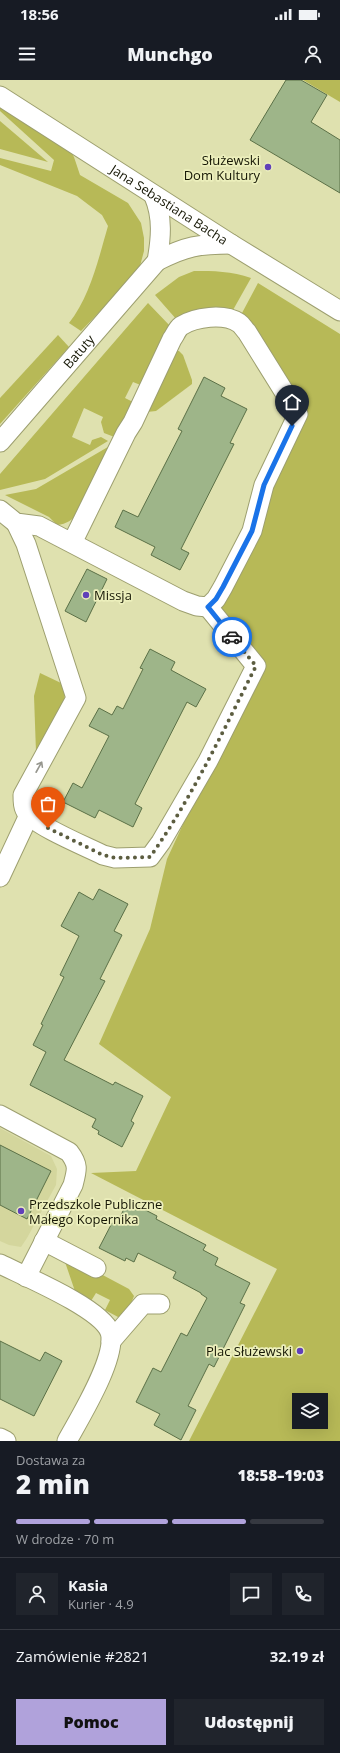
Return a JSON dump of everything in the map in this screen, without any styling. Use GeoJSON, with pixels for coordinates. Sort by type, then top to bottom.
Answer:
{"type":"FeatureCollection","features":[{"type":"Feature","properties":{"kind":"street","name":"Jana Sebastiana Bacha"},"geometry":{"type":"LineString","coordinates":[[0,96],[154,196],[340,311]]}},
{"type":"Feature","properties":{"kind":"street","name":"Batuty"},"geometry":{"type":"LineString","coordinates":[[154,196],[160,215],[161,243],[157,261]]}},
{"type":"Feature","properties":{"kind":"street","name":"Batuty"},"geometry":{"type":"LineString","coordinates":[[0,442],[157,261],[174,252],[192,246],[231,244]]}},
{"type":"Feature","properties":{"kind":"street"},"geometry":{"type":"LineString","coordinates":[[72,542],[126,433],[133,422],[172,339],[180,327],[193,320],[217,318],[232,320],[240,324],[247,332],[298,414],[264,485],[252,531],[223,587],[216,599],[208,607]]}},
{"type":"Feature","properties":{"kind":"street"},"geometry":{"type":"LineString","coordinates":[[0,510],[16,523],[26,544],[76,698],[23,795],[26,809],[35,821],[103,855],[115,858],[150,857],[161,842],[208,761],[256,666],[208,607],[197,606],[183,601],[39,526],[16,523]]}},
{"type":"Feature","properties":{"kind":"street"},"geometry":{"type":"LineString","coordinates":[[2,865],[26,809]]}},
{"type":"Feature","properties":{"kind":"street"},"geometry":{"type":"LineString","coordinates":[[0,1115],[69,1152],[75,1161],[77,1170],[73,1185],[26,1277]]}},
{"type":"Feature","properties":{"kind":"street"},"geometry":{"type":"LineString","coordinates":[[44,1242],[96,1268]]}},
{"type":"Feature","properties":{"kind":"street"},"geometry":{"type":"LineString","coordinates":[[0,1264],[75,1302],[97,1316],[110,1332],[110,1351],[102,1375],[67,1441]]}},
{"type":"Feature","properties":{"kind":"street"},"geometry":{"type":"LineString","coordinates":[[111,1341],[143,1304],[160,1304]]}},
{"type":"Feature","properties":{"kind":"street"},"geometry":{"type":"LineString","coordinates":[[0,1438],[6,1441]]}},
{"type":"Feature","properties":{"kind":"shaded area"},"geometry":{"type":"Polygon","coordinates":[[[303,80],[340,80],[340,102],[303,80]]]}},
{"type":"Feature","properties":{"kind":"shaded area"},"geometry":{"type":"Polygon","coordinates":[[[0,107],[68,147],[74,157],[80,175],[128,203],[141,223],[144,238],[144,251],[140,266],[133,277],[81,331],[69,323],[83,301],[88,289],[108,226],[102,215],[77,196],[0,165],[0,158],[51,171],[54,160],[0,111],[0,107]]]}},
{"type":"Feature","properties":{"kind":"shaded area"},"geometry":{"type":"Polygon","coordinates":[[[0,121],[48,162],[0,149],[0,121]]]}},
{"type":"Feature","properties":{"kind":"shaded area"},"geometry":{"type":"Polygon","coordinates":[[[194,271],[215,271],[251,278],[233,310],[216,309],[177,320],[155,295],[179,277],[194,271]]]}},
{"type":"Feature","properties":{"kind":"shaded area"},"geometry":{"type":"Polygon","coordinates":[[[258,283],[340,334],[340,1441],[189,1441],[277,1269],[91,1173],[136,1171],[171,1097],[99,1044],[150,929],[167,859],[203,781],[261,663],[208,609],[304,411],[242,313],[258,283]]]}},
{"type":"Feature","properties":{"kind":"shaded area"},"geometry":{"type":"Polygon","coordinates":[[[148,303],[171,327],[143,386],[133,382],[125,398],[135,403],[117,438],[104,433],[101,422],[103,417],[84,408],[72,437],[90,445],[92,440],[101,437],[108,441],[45,479],[0,490],[0,474],[148,303]]]}},
{"type":"Feature","properties":{"kind":"shaded area"},"geometry":{"type":"Polygon","coordinates":[[[58,335],[69,347],[0,424],[0,398],[58,335]]]}},
{"type":"Feature","properties":{"kind":"shaded area"},"geometry":{"type":"Polygon","coordinates":[[[175,351],[179,351],[183,355],[192,384],[156,411],[147,412],[175,351]]]}},
{"type":"Feature","properties":{"kind":"shaded area"},"geometry":{"type":"Polygon","coordinates":[[[113,444],[79,513],[67,523],[57,525],[49,517],[5,495],[36,489],[113,444]]]}},
{"type":"Feature","properties":{"kind":"shaded area"},"geometry":{"type":"Polygon","coordinates":[[[40,673],[61,683],[65,694],[64,700],[36,752],[34,696],[40,673]]]}},
{"type":"Feature","properties":{"kind":"shaded area","name":"Przedszkole Publiczne Małego Kopernika"},"geometry":{"type":"Polygon","coordinates":[[[0,1128],[51,1156],[57,1169],[56,1185],[21,1247],[9,1245],[0,1241],[0,1128]]]}},
{"type":"Feature","properties":{"kind":"shaded area"},"geometry":{"type":"Polygon","coordinates":[[[66,1261],[97,1272],[129,1289],[134,1296],[126,1311],[118,1317],[105,1310],[110,1300],[96,1293],[91,1301],[77,1297],[65,1262],[66,1261]]]}},
{"type":"Feature","properties":{"kind":"building"},"geometry":{"type":"Polygon","coordinates":[[[286,80],[301,80],[327,95],[311,122],[340,140],[340,193],[250,140],[286,80]]]}},
{"type":"Feature","properties":{"kind":"building"},"geometry":{"type":"Polygon","coordinates":[[[204,377],[225,388],[221,396],[247,409],[230,443],[234,444],[181,549],[189,553],[180,570],[151,555],[155,547],[115,527],[123,510],[138,517],[182,431],[178,429],[204,377]]]}},
{"type":"Feature","properties":{"kind":"building","name":"Missja"},"geometry":{"type":"Polygon","coordinates":[[[87,569],[107,579],[86,622],[65,611],[87,569]]]}},
{"type":"Feature","properties":{"kind":"building"},"geometry":{"type":"Polygon","coordinates":[[[150,649],[175,662],[171,670],[206,689],[196,707],[187,702],[135,804],[142,808],[133,827],[99,810],[95,818],[63,802],[73,783],[82,788],[109,736],[89,726],[99,708],[112,715],[117,706],[123,709],[143,669],[140,668],[150,649]]]}},
{"type":"Feature","properties":{"kind":"building"},"geometry":{"type":"Polygon","coordinates":[[[99,889],[128,904],[114,931],[122,935],[100,979],[105,981],[64,1060],[113,1085],[115,1082],[143,1096],[131,1121],[134,1123],[122,1147],[98,1134],[99,1131],[92,1127],[96,1119],[30,1085],[46,1052],[33,1045],[43,1025],[41,1024],[64,977],[60,975],[79,936],[61,926],[79,892],[93,900],[99,889]]]}},
{"type":"Feature","properties":{"kind":"building"},"geometry":{"type":"Polygon","coordinates":[[[0,1145],[51,1171],[27,1219],[0,1205],[0,1145]]]}},
{"type":"Feature","properties":{"kind":"building"},"geometry":{"type":"Polygon","coordinates":[[[128,1201],[157,1216],[156,1219],[206,1245],[203,1250],[218,1258],[215,1265],[250,1283],[240,1303],[245,1305],[214,1367],[209,1364],[188,1406],[196,1410],[181,1440],[154,1425],[160,1414],[136,1402],[153,1368],[161,1372],[181,1333],[187,1336],[207,1298],[201,1293],[173,1278],[176,1272],[138,1253],[134,1262],[126,1258],[125,1261],[99,1248],[112,1223],[116,1225],[128,1201]]]}},
{"type":"Feature","properties":{"kind":"building"},"geometry":{"type":"Polygon","coordinates":[[[0,1341],[40,1361],[45,1352],[62,1361],[34,1416],[0,1399],[0,1341]]]}},
{"type":"Feature","properties":{"kind":"way so far"},"geometry":{"type":"LineString","coordinates":[[48,828],[103,855],[115,858],[150,857],[161,842],[208,761],[256,666],[232,637]]}},
{"type":"Feature","properties":{"kind":"place","name":"Służewski Dom Kultury"},"geometry":{"type":"Point","coordinates":[268,167]}},
{"type":"Feature","properties":{"kind":"place","name":"Missja"},"geometry":{"type":"Point","coordinates":[86,595]}},
{"type":"Feature","properties":{"kind":"place","name":"Przedszkole Publiczne Małego Kopernika"},"geometry":{"type":"Point","coordinates":[21,1211]}},
{"type":"Feature","properties":{"kind":"place","name":"Plac Służewski"},"geometry":{"type":"Point","coordinates":[300,1351]}},
{"type":"Feature","properties":{"kind":"route"},"geometry":{"type":"LineString","coordinates":[[232,637],[208,607],[216,599],[223,587],[252,531],[264,485],[292,426]]}}]}
